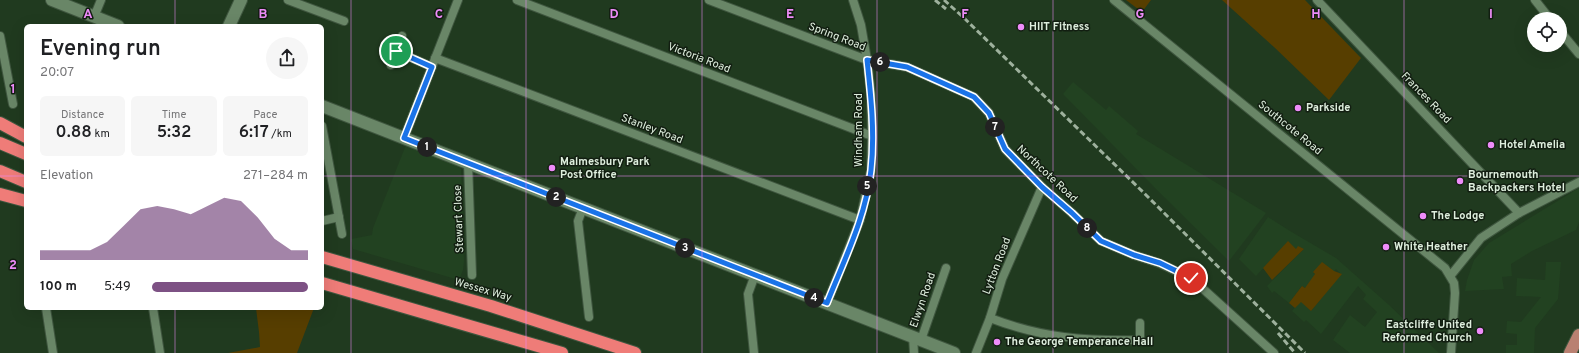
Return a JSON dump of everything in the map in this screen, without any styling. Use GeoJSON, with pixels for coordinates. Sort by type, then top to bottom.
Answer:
{"type":"FeatureCollection","features":[{"type":"Feature","properties":{"kind":"highway"},"geometry":{"type":"LineString","coordinates":[[0,123],[24,136]]}},
{"type":"Feature","properties":{"kind":"highway"},"geometry":{"type":"LineString","coordinates":[[0,143],[24,153]]}},
{"type":"Feature","properties":{"kind":"highway"},"geometry":{"type":"LineString","coordinates":[[0,171],[24,181]]}},
{"type":"Feature","properties":{"kind":"highway"},"geometry":{"type":"LineString","coordinates":[[0,194],[24,200]]}},
{"type":"Feature","properties":{"kind":"highway","name":"Wessex Way"},"geometry":{"type":"LineString","coordinates":[[324,258],[491,306],[635,353]]}},
{"type":"Feature","properties":{"kind":"highway"},"geometry":{"type":"LineString","coordinates":[[324,284],[562,353]]}},
{"type":"Feature","properties":{"kind":"main road"},"geometry":{"type":"LineString","coordinates":[[1570,353],[1579,335]]}},
{"type":"Feature","properties":{"kind":"street"},"geometry":{"type":"LineString","coordinates":[[52,0],[113,24]]}},
{"type":"Feature","properties":{"kind":"street"},"geometry":{"type":"LineString","coordinates":[[94,17],[101,0]]}},
{"type":"Feature","properties":{"kind":"street"},"geometry":{"type":"LineString","coordinates":[[230,24],[240,0]]}},
{"type":"Feature","properties":{"kind":"street"},"geometry":{"type":"LineString","coordinates":[[288,0],[344,21]]}},
{"type":"Feature","properties":{"kind":"street"},"geometry":{"type":"LineString","coordinates":[[404,138],[458,0]]}},
{"type":"Feature","properties":{"kind":"street","name":"Victoria Road"},"geometry":{"type":"LineString","coordinates":[[517,0],[872,136]]}},
{"type":"Feature","properties":{"kind":"street","name":"Spring Road"},"geometry":{"type":"LineString","coordinates":[[709,0],[867,60]]}},
{"type":"Feature","properties":{"kind":"street","name":"Windham Road"},"geometry":{"type":"LineString","coordinates":[[827,303],[860,220],[871,171],[871,94],[861,25],[853,0]]}},
{"type":"Feature","properties":{"kind":"street","name":"Southcote Road"},"geometry":{"type":"LineString","coordinates":[[1114,0],[1445,268],[1451,275]]}},
{"type":"Feature","properties":{"kind":"street","name":"Frances Road"},"geometry":{"type":"LineString","coordinates":[[1317,0],[1519,213]]}},
{"type":"Feature","properties":{"kind":"street"},"geometry":{"type":"LineString","coordinates":[[1535,0],[1544,12]]}},
{"type":"Feature","properties":{"kind":"street"},"geometry":{"type":"LineString","coordinates":[[0,36],[13,104]]}},
{"type":"Feature","properties":{"kind":"street"},"geometry":{"type":"LineString","coordinates":[[391,65],[402,36]]}},
{"type":"Feature","properties":{"kind":"street"},"geometry":{"type":"LineString","coordinates":[[1567,39],[1579,54]]}},
{"type":"Feature","properties":{"kind":"street"},"geometry":{"type":"LineString","coordinates":[[396,51],[432,67]]}},
{"type":"Feature","properties":{"kind":"street","name":"Stanley Road"},"geometry":{"type":"LineString","coordinates":[[435,58],[860,220]]}},
{"type":"Feature","properties":{"kind":"street","name":"Northcote Road"},"geometry":{"type":"LineString","coordinates":[[867,60],[907,67],[974,97],[989,113],[1005,149],[1042,187],[1101,241],[1134,255],[1160,263],[1191,278],[1274,353]]}},
{"type":"Feature","properties":{"kind":"street"},"geometry":{"type":"LineString","coordinates":[[324,107],[954,353]]}},
{"type":"Feature","properties":{"kind":"street"},"geometry":{"type":"LineString","coordinates":[[324,137],[342,234]]}},
{"type":"Feature","properties":{"kind":"street","name":"Stewart Close"},"geometry":{"type":"LineString","coordinates":[[468,163],[472,275]]}},
{"type":"Feature","properties":{"kind":"street"},"geometry":{"type":"LineString","coordinates":[[1451,353],[1455,293],[1451,275],[1482,238],[1519,213],[1579,182]]}},
{"type":"Feature","properties":{"kind":"street","name":"Lytton Road"},"geometry":{"type":"LineString","coordinates":[[976,353],[990,318],[1002,279],[1042,187]]}},
{"type":"Feature","properties":{"kind":"street"},"geometry":{"type":"LineString","coordinates":[[583,208],[578,221],[589,317]]}},
{"type":"Feature","properties":{"kind":"street"},"geometry":{"type":"LineString","coordinates":[[324,221],[339,217]]}},
{"type":"Feature","properties":{"kind":"street","name":"Elwyn Road"},"geometry":{"type":"LineString","coordinates":[[917,338],[946,268]]}},
{"type":"Feature","properties":{"kind":"street"},"geometry":{"type":"LineString","coordinates":[[754,353],[748,294],[755,275]]}},
{"type":"Feature","properties":{"kind":"street"},"geometry":{"type":"LineString","coordinates":[[46,310],[53,353]]}},
{"type":"Feature","properties":{"kind":"street"},"geometry":{"type":"LineString","coordinates":[[153,310],[160,353]]}},
{"type":"Feature","properties":{"kind":"street"},"geometry":{"type":"LineString","coordinates":[[990,318],[1011,326],[1052,336],[1099,341],[1140,340],[1140,323]]}},
{"type":"Feature","properties":{"kind":"street"},"geometry":{"type":"LineString","coordinates":[[914,353],[917,338]]}},
{"type":"Feature","properties":{"kind":"shaded area"},"geometry":{"type":"Polygon","coordinates":[[[1126,0],[1151,0],[1142,12],[1126,0]]]}},
{"type":"Feature","properties":{"kind":"shaded area"},"geometry":{"type":"Polygon","coordinates":[[[1222,0],[1305,0],[1361,58],[1329,100],[1222,0]]]}},
{"type":"Feature","properties":{"kind":"shaded area"},"geometry":{"type":"Polygon","coordinates":[[[1073,82],[1106,110],[1109,106],[1138,131],[1136,134],[1266,213],[1229,261],[1063,94],[1073,82]]]}},
{"type":"Feature","properties":{"kind":"shaded area"},"geometry":{"type":"Polygon","coordinates":[[[406,145],[459,166],[461,169],[464,261],[463,270],[459,280],[353,249],[351,239],[372,235],[373,228],[406,145]]]}},
{"type":"Feature","properties":{"kind":"shaded area"},"geometry":{"type":"Polygon","coordinates":[[[1579,188],[1579,222],[1576,230],[1532,251],[1511,264],[1512,276],[1502,277],[1504,289],[1465,291],[1474,260],[1489,243],[1579,188]]]}},
{"type":"Feature","properties":{"kind":"shaded area"},"geometry":{"type":"Polygon","coordinates":[[[1268,217],[1336,258],[1389,305],[1439,353],[1350,353],[1333,340],[1350,315],[1365,327],[1377,312],[1363,299],[1366,295],[1358,286],[1321,334],[1306,320],[1304,322],[1292,311],[1301,301],[1311,311],[1341,274],[1336,269],[1334,271],[1313,273],[1315,274],[1312,281],[1305,288],[1302,286],[1289,303],[1274,291],[1272,293],[1267,286],[1304,249],[1296,249],[1288,242],[1256,276],[1239,259],[1268,217]]]}},
{"type":"Feature","properties":{"kind":"shaded area"},"geometry":{"type":"Polygon","coordinates":[[[1288,241],[1296,249],[1298,246],[1304,249],[1272,280],[1263,268],[1288,241]]]}},
{"type":"Feature","properties":{"kind":"shaded area"},"geometry":{"type":"Polygon","coordinates":[[[1322,262],[1334,271],[1342,274],[1311,311],[1301,302],[1295,308],[1289,303],[1302,286],[1305,288],[1315,274],[1313,272],[1322,262]]]}},
{"type":"Feature","properties":{"kind":"shaded area"},"geometry":{"type":"Polygon","coordinates":[[[1546,262],[1561,262],[1558,299],[1535,328],[1534,353],[1506,353],[1506,345],[1517,345],[1517,334],[1506,333],[1507,321],[1521,322],[1541,297],[1516,296],[1517,278],[1545,280],[1546,262]]]}},
{"type":"Feature","properties":{"kind":"shaded area"},"geometry":{"type":"Polygon","coordinates":[[[256,310],[313,310],[297,353],[228,353],[260,347],[256,310]]]}},
{"type":"Feature","properties":{"kind":"railway"},"geometry":{"type":"LineString","coordinates":[[935,0],[946,9]]}},
{"type":"Feature","properties":{"kind":"railway"},"geometry":{"type":"LineString","coordinates":[[944,0],[1144,193],[1305,353]]}},
{"type":"Feature","properties":{"kind":"railway"},"geometry":{"type":"LineString","coordinates":[[1278,333],[1295,353]]}},
{"type":"Feature","properties":{"kind":"place","name":"HIIT Fitness"},"geometry":{"type":"Point","coordinates":[1021,27]}},
{"type":"Feature","properties":{"kind":"place","name":"Parkside"},"geometry":{"type":"Point","coordinates":[1298,108]}},
{"type":"Feature","properties":{"kind":"place","name":"Hotel Amelia"},"geometry":{"type":"Point","coordinates":[1491,145]}},
{"type":"Feature","properties":{"kind":"place","name":"Malmesbury Park Post Office"},"geometry":{"type":"Point","coordinates":[552,168]}},
{"type":"Feature","properties":{"kind":"place","name":"Bournemouth Backpackers Hotel"},"geometry":{"type":"Point","coordinates":[1460,181]}},
{"type":"Feature","properties":{"kind":"place","name":"The Lodge"},"geometry":{"type":"Point","coordinates":[1423,216]}},
{"type":"Feature","properties":{"kind":"place","name":"White Heather"},"geometry":{"type":"Point","coordinates":[1386,247]}},
{"type":"Feature","properties":{"kind":"place","name":"Eastcliffe United Reformed Church"},"geometry":{"type":"Point","coordinates":[1480,331]}},
{"type":"Feature","properties":{"kind":"place","name":"The George Temperance Hall"},"geometry":{"type":"Point","coordinates":[997,342]}},
{"type":"Feature","properties":{"kind":"route"},"geometry":{"type":"LineString","coordinates":[[396,51],[432,67],[404,138],[827,303],[860,220],[871,171],[871,94],[867,60],[907,67],[974,97],[989,113],[1005,149],[1042,187],[1101,241],[1134,255],[1160,263],[1191,278]]}}]}
